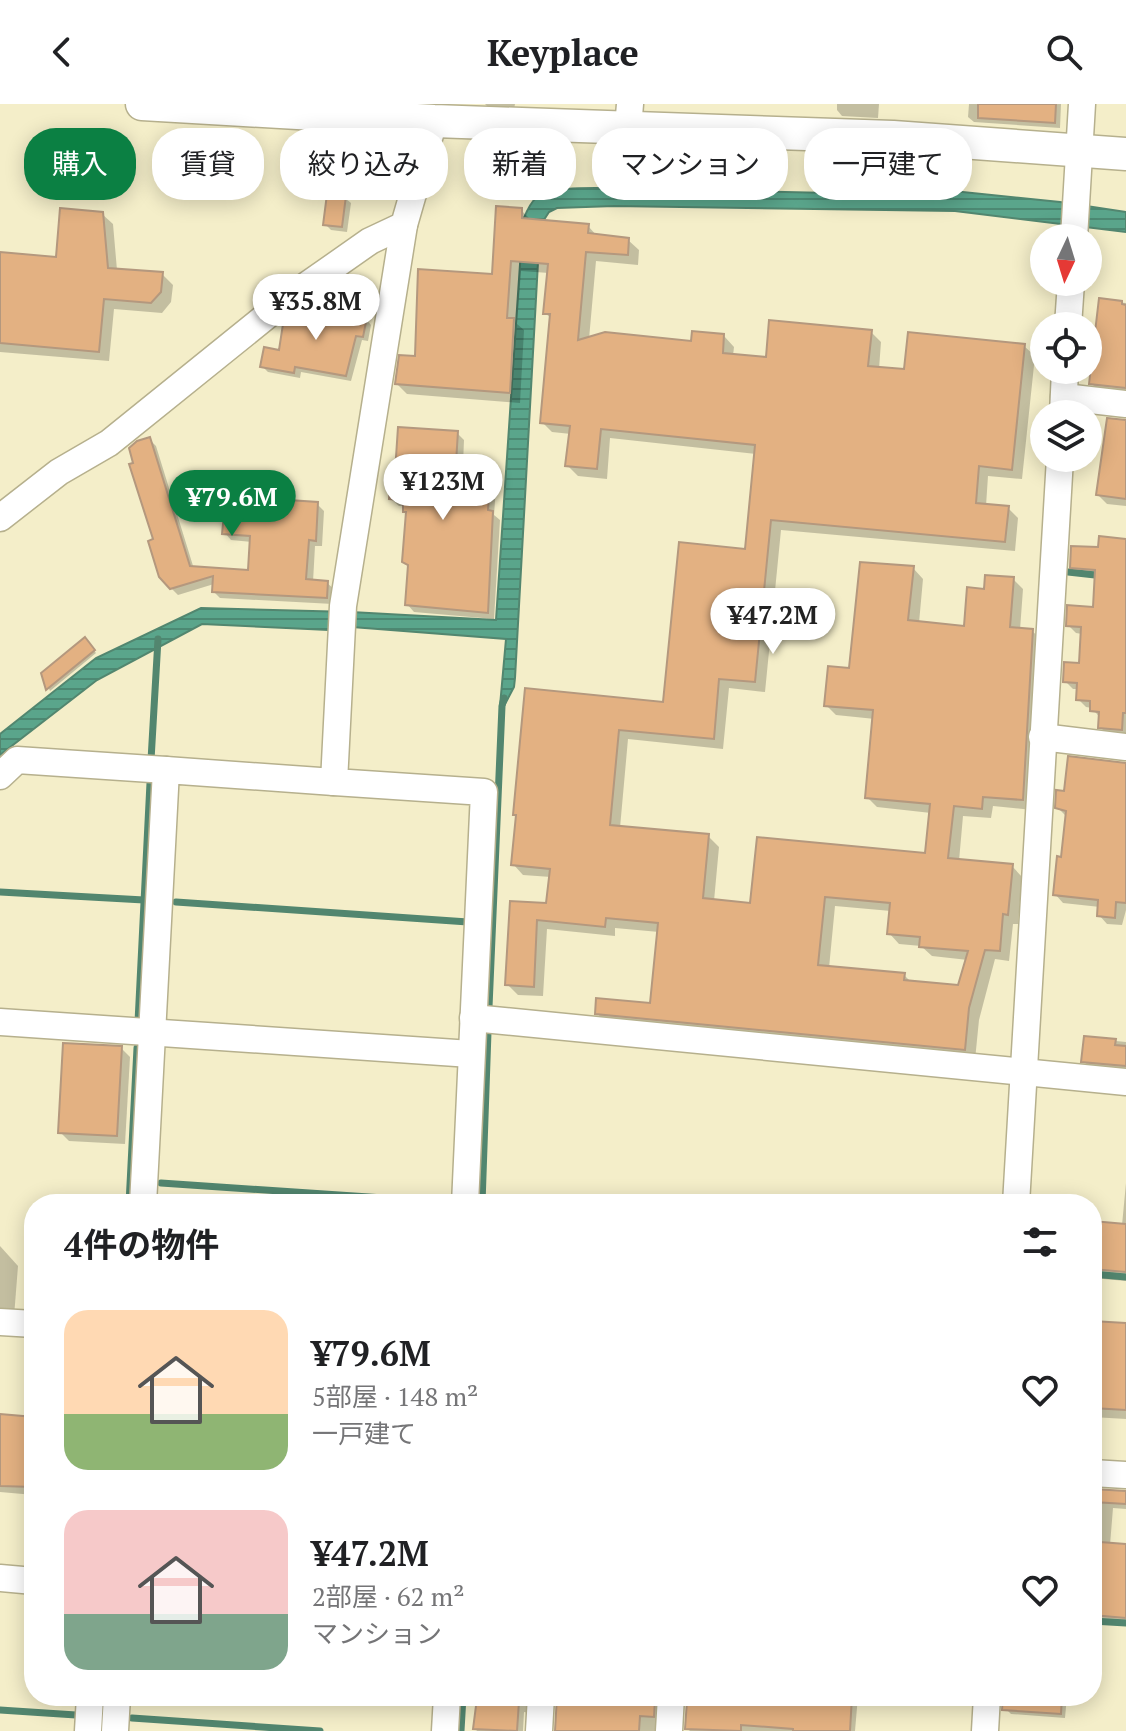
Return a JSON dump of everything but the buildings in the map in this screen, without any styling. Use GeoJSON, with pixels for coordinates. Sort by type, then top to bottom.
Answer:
{"type":"FeatureCollection","features":[{"type":"Feature","properties":{"kind":"main road"},"geometry":{"type":"LineString","coordinates":[[142,104],[226,106],[434,121],[629,116],[1126,154]]}},
{"type":"Feature","properties":{"kind":"street"},"geometry":{"type":"LineString","coordinates":[[1075,222],[1082,104]]}},
{"type":"Feature","properties":{"kind":"street"},"geometry":{"type":"LineString","coordinates":[[334,782],[342,621],[404,225],[434,121]]}},
{"type":"Feature","properties":{"kind":"street"},"geometry":{"type":"LineString","coordinates":[[0,518],[59,472],[109,443],[290,297],[370,241],[404,225]]}},
{"type":"Feature","properties":{"kind":"street"},"geometry":{"type":"LineString","coordinates":[[1102,405],[1126,404]]}},
{"type":"Feature","properties":{"kind":"street"},"geometry":{"type":"LineString","coordinates":[[1017,1194],[1059,472]]}},
{"type":"Feature","properties":{"kind":"street"},"geometry":{"type":"LineString","coordinates":[[1042,737],[1126,747]]}},
{"type":"Feature","properties":{"kind":"street"},"geometry":{"type":"LineString","coordinates":[[0,776],[17,760],[484,792],[465,1194]]}},
{"type":"Feature","properties":{"kind":"street"},"geometry":{"type":"LineString","coordinates":[[144,1194],[166,770]]}},
{"type":"Feature","properties":{"kind":"street"},"geometry":{"type":"LineString","coordinates":[[473,1018],[1126,1082]]}},
{"type":"Feature","properties":{"kind":"street"},"geometry":{"type":"LineString","coordinates":[[0,1022],[471,1054]]}},
{"type":"Feature","properties":{"kind":"street"},"geometry":{"type":"LineString","coordinates":[[0,1322],[24,1323]]}},
{"type":"Feature","properties":{"kind":"street"},"geometry":{"type":"LineString","coordinates":[[1102,1474],[1126,1475]]}},
{"type":"Feature","properties":{"kind":"street"},"geometry":{"type":"LineString","coordinates":[[0,1578],[24,1580]]}},
{"type":"Feature","properties":{"kind":"street"},"geometry":{"type":"LineString","coordinates":[[88,1731],[89,1706]]}},
{"type":"Feature","properties":{"kind":"street"},"geometry":{"type":"LineString","coordinates":[[115,1731],[116,1706]]}},
{"type":"Feature","properties":{"kind":"street"},"geometry":{"type":"LineString","coordinates":[[445,1731],[446,1706]]}},
{"type":"Feature","properties":{"kind":"street"},"geometry":{"type":"LineString","coordinates":[[539,1731],[540,1706]]}},
{"type":"Feature","properties":{"kind":"street"},"geometry":{"type":"LineString","coordinates":[[669,1731],[670,1706]]}},
{"type":"Feature","properties":{"kind":"street"},"geometry":{"type":"LineString","coordinates":[[985,1731],[986,1706]]}},
{"type":"Feature","properties":{"kind":"shaded area"},"geometry":{"type":"Polygon","coordinates":[[[576,188],[592,188],[592,200],[788,200],[788,192],[804,192],[804,200],[972,200],[972,193],[1126,212],[1126,232],[1102,229],[1102,224],[1061,224],[955,211],[614,206],[557,208],[549,212],[540,226],[515,678],[504,706],[500,706],[506,639],[352,627],[329,630],[202,624],[97,680],[0,755],[0,734],[96,658],[201,608],[496,620],[523,220],[534,200],[576,200],[576,188]]]}},
{"type":"Feature","properties":{"kind":"waterway"},"geometry":{"type":"LineString","coordinates":[[1068,572],[1104,576]]}},
{"type":"Feature","properties":{"kind":"waterway"},"geometry":{"type":"LineString","coordinates":[[151,760],[158,639]]}},
{"type":"Feature","properties":{"kind":"waterway"},"geometry":{"type":"LineString","coordinates":[[489,1007],[504,698]]}},
{"type":"Feature","properties":{"kind":"waterway"},"geometry":{"type":"LineString","coordinates":[[138,1022],[150,783]]}},
{"type":"Feature","properties":{"kind":"waterway"},"geometry":{"type":"LineString","coordinates":[[0,892],[144,900]]}},
{"type":"Feature","properties":{"kind":"waterway"},"geometry":{"type":"LineString","coordinates":[[176,902],[468,922]]}},
{"type":"Feature","properties":{"kind":"waterway"},"geometry":{"type":"LineString","coordinates":[[482,1194],[488,1032]]}},
{"type":"Feature","properties":{"kind":"waterway"},"geometry":{"type":"LineString","coordinates":[[130,1194],[137,1048]]}},
{"type":"Feature","properties":{"kind":"waterway"},"geometry":{"type":"LineString","coordinates":[[161,1183],[324,1194]]}},
{"type":"Feature","properties":{"kind":"waterway"},"geometry":{"type":"LineString","coordinates":[[1102,1275],[1126,1277]]}},
{"type":"Feature","properties":{"kind":"waterway"},"geometry":{"type":"LineString","coordinates":[[1102,1622],[1126,1623]]}},
{"type":"Feature","properties":{"kind":"waterway"},"geometry":{"type":"LineString","coordinates":[[461,1731],[462,1706]]}},
{"type":"Feature","properties":{"kind":"waterway"},"geometry":{"type":"LineString","coordinates":[[0,1710],[76,1715]]}},
{"type":"Feature","properties":{"kind":"waterway"},"geometry":{"type":"LineString","coordinates":[[132,1718],[320,1731]]}}]}
